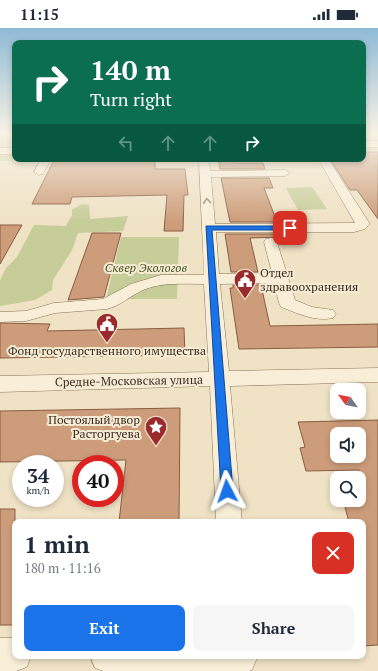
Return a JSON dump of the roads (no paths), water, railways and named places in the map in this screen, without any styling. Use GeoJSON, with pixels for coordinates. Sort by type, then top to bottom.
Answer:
{"type":"FeatureCollection","features":[{"type":"Feature","properties":{"kind":"street"},"geometry":{"type":"LineString","coordinates":[[46,162],[44,172],[53,162]]}},
{"type":"Feature","properties":{"kind":"street"},"geometry":{"type":"LineString","coordinates":[[208,228],[360,226],[363,224],[325,162]]}},
{"type":"Feature","properties":{"kind":"street"},"geometry":{"type":"LineString","coordinates":[[229,519],[220,399],[220,379],[216,356],[205,166],[285,173]]}},
{"type":"Feature","properties":{"kind":"street"},"geometry":{"type":"LineString","coordinates":[[271,242],[287,303],[309,312],[327,314]]}},
{"type":"Feature","properties":{"kind":"street"},"geometry":{"type":"LineString","coordinates":[[0,317],[26,316],[54,308],[107,304],[137,287],[161,280],[281,278]]}},
{"type":"Feature","properties":{"kind":"street","name":"Средне-Московская улица"},"geometry":{"type":"LineString","coordinates":[[0,384],[378,375]]}},
{"type":"Feature","properties":{"kind":"street"},"geometry":{"type":"LineString","coordinates":[[0,655],[12,655]]}},
{"type":"Feature","properties":{"kind":"street"},"geometry":{"type":"LineString","coordinates":[[193,659],[240,662]]}},
{"type":"Feature","properties":{"kind":"place","name":"Отдел здравоохранения"},"geometry":{"type":"Point","coordinates":[245,300]}},
{"type":"Feature","properties":{"kind":"place","name":"Фонд государственного имущества"},"geometry":{"type":"Point","coordinates":[107,344]}},
{"type":"Feature","properties":{"kind":"place","name":"Постоялый двор Расторгуева"},"geometry":{"type":"Point","coordinates":[156,446]}},
{"type":"Feature","properties":{"kind":"park label","name":"Сквер Экологов"},"geometry":{"type":"Point","coordinates":[146,268]}}]}
